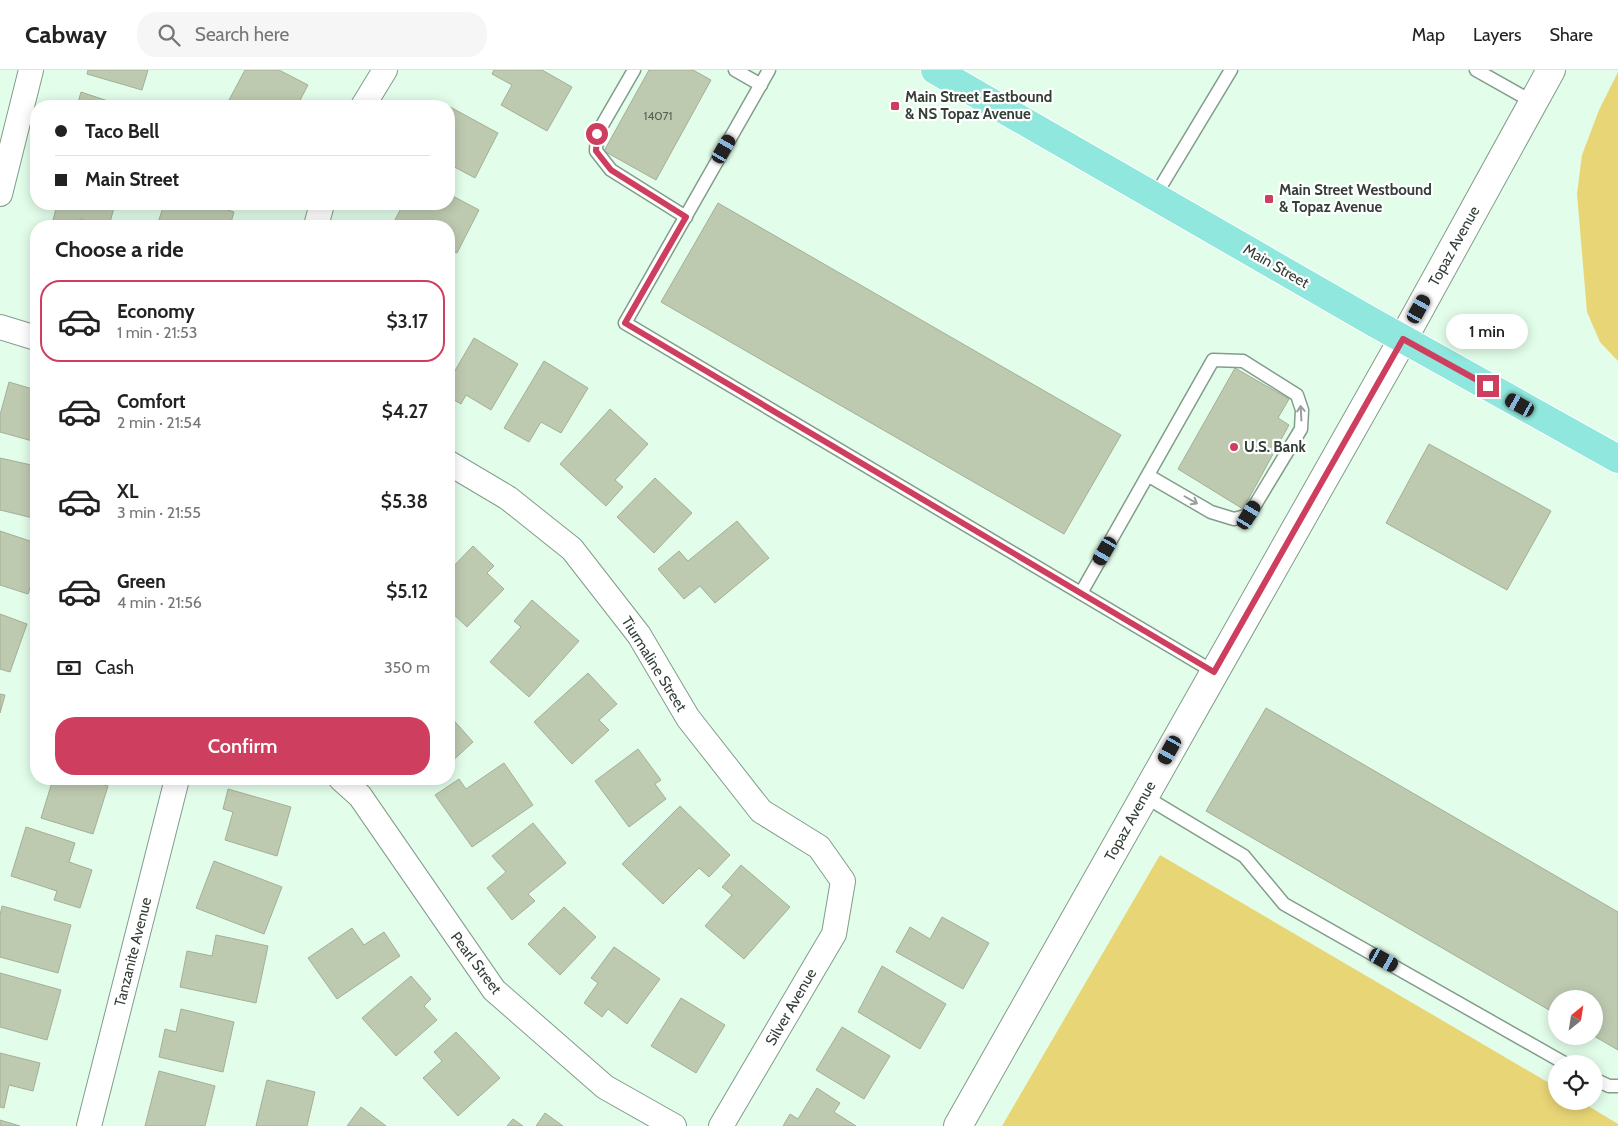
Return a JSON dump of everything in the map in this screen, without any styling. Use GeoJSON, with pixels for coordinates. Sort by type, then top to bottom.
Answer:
{"type":"FeatureCollection","features":[{"type":"Feature","properties":{"kind":"main road","name":"Main Street"},"geometry":{"type":"LineString","coordinates":[[935,70],[1403,339],[1618,460]]}},
{"type":"Feature","properties":{"kind":"street"},"geometry":{"type":"LineString","coordinates":[[0,194],[31,70]]}},
{"type":"Feature","properties":{"kind":"street"},"geometry":{"type":"LineString","coordinates":[[368,100],[385,70]]}},
{"type":"Feature","properties":{"kind":"street","name":"Topaz Avenue"},"geometry":{"type":"LineString","coordinates":[[958,1126],[1403,339],[1551,70]]}},
{"type":"Feature","properties":{"kind":"street"},"geometry":{"type":"LineString","coordinates":[[0,327],[30,336]]}},
{"type":"Feature","properties":{"kind":"street","name":"Tiurmaline Street"},"geometry":{"type":"LineString","coordinates":[[455,467],[508,498],[572,549],[639,635],[688,718],[761,811],[819,847],[843,881]]}},
{"type":"Feature","properties":{"kind":"street","name":"Tanzanite Avenue"},"geometry":{"type":"LineString","coordinates":[[90,1126],[175,785]]}},
{"type":"Feature","properties":{"kind":"street","name":"Pearl Street"},"geometry":{"type":"LineString","coordinates":[[348,785],[360,796],[494,990],[605,1088],[674,1126]]}},
{"type":"Feature","properties":{"kind":"street","name":"Silver Avenue"},"geometry":{"type":"LineString","coordinates":[[721,1126],[834,934],[843,881]]}},
{"type":"Feature","properties":{"kind":"lane"},"geometry":{"type":"LineString","coordinates":[[634,70],[597,134],[596,151],[611,170],[686,217]]}},
{"type":"Feature","properties":{"kind":"lane"},"geometry":{"type":"LineString","coordinates":[[735,70],[761,85]]}},
{"type":"Feature","properties":{"kind":"lane"},"geometry":{"type":"LineString","coordinates":[[769,70],[625,323],[1214,672]]}},
{"type":"Feature","properties":{"kind":"lane"},"geometry":{"type":"LineString","coordinates":[[1155,196],[1231,70]]}},
{"type":"Feature","properties":{"kind":"lane"},"geometry":{"type":"LineString","coordinates":[[1476,70],[1533,102]]}},
{"type":"Feature","properties":{"kind":"lane"},"geometry":{"type":"LineString","coordinates":[[1080,593],[1213,360],[1243,361],[1297,395],[1302,410],[1301,429],[1249,515],[1234,520],[1210,512],[1148,476]]}},
{"type":"Feature","properties":{"kind":"lane"},"geometry":{"type":"LineString","coordinates":[[1144,796],[1244,856],[1284,904],[1550,1055]]}},
{"type":"Feature","properties":{"kind":"lane"},"geometry":{"type":"LineString","coordinates":[[1603,1083],[1609,1086],[1618,1086]]}},
{"type":"Feature","properties":{"kind":"shaded area"},"geometry":{"type":"Polygon","coordinates":[[[1618,72],[1618,361],[1600,342],[1587,312],[1577,194],[1582,155],[1599,110],[1618,72]]]}},
{"type":"Feature","properties":{"kind":"shaded area"},"geometry":{"type":"Polygon","coordinates":[[[1160,855],[1548,1082],[1548,1110],[1595,1110],[1618,1124],[1618,1126],[1002,1126],[1160,855]]]}},
{"type":"Feature","properties":{"kind":"building"},"geometry":{"type":"Polygon","coordinates":[[[88,70],[148,70],[142,90],[87,74],[88,70]]]}},
{"type":"Feature","properties":{"kind":"building"},"geometry":{"type":"Polygon","coordinates":[[[245,70],[279,70],[308,85],[300,100],[229,100],[245,70]]]}},
{"type":"Feature","properties":{"kind":"building"},"geometry":{"type":"Polygon","coordinates":[[[494,70],[542,70],[572,87],[547,131],[501,105],[512,85],[492,74],[494,70]]]}},
{"type":"Feature","properties":{"kind":"building"},"geometry":{"type":"Polygon","coordinates":[[[649,70],[693,70],[711,80],[656,180],[604,151],[649,70]]]}},
{"type":"Feature","properties":{"kind":"building"},"geometry":{"type":"Polygon","coordinates":[[[81,92],[105,100],[79,100],[81,92]]]}},
{"type":"Feature","properties":{"kind":"building"},"geometry":{"type":"Polygon","coordinates":[[[455,110],[498,133],[475,178],[455,167],[455,110]]]}},
{"type":"Feature","properties":{"kind":"building"},"geometry":{"type":"Polygon","coordinates":[[[455,197],[479,210],[457,253],[455,252],[455,220],[395,220],[400,210],[455,210],[455,197]]]}},
{"type":"Feature","properties":{"kind":"building"},"geometry":{"type":"Polygon","coordinates":[[[718,203],[1121,435],[1064,534],[661,302],[718,203]]]}},
{"type":"Feature","properties":{"kind":"building"},"geometry":{"type":"Polygon","coordinates":[[[56,210],[113,210],[111,220],[53,220],[56,210]]]}},
{"type":"Feature","properties":{"kind":"building"},"geometry":{"type":"Polygon","coordinates":[[[162,210],[228,210],[234,212],[232,220],[159,220],[162,210]]]}},
{"type":"Feature","properties":{"kind":"building"},"geometry":{"type":"Polygon","coordinates":[[[474,338],[518,364],[491,410],[466,395],[461,404],[455,400],[455,371],[474,338]]]}},
{"type":"Feature","properties":{"kind":"building"},"geometry":{"type":"Polygon","coordinates":[[[544,361],[588,388],[561,433],[541,422],[529,442],[504,428],[544,361]]]}},
{"type":"Feature","properties":{"kind":"building","name":"U.S. Bank"},"geometry":{"type":"Polygon","coordinates":[[[1235,368],[1289,399],[1278,418],[1289,425],[1243,509],[1178,469],[1235,368]]]}},
{"type":"Feature","properties":{"kind":"building"},"geometry":{"type":"Polygon","coordinates":[[[9,382],[30,388],[30,440],[0,432],[0,415],[9,382]]]}},
{"type":"Feature","properties":{"kind":"building"},"geometry":{"type":"Polygon","coordinates":[[[610,409],[648,444],[615,480],[623,487],[606,506],[560,464],[610,409]]]}},
{"type":"Feature","properties":{"kind":"building"},"geometry":{"type":"Polygon","coordinates":[[[1429,444],[1551,511],[1507,590],[1386,523],[1429,444]]]}},
{"type":"Feature","properties":{"kind":"building"},"geometry":{"type":"Polygon","coordinates":[[[0,458],[30,465],[30,517],[0,510],[0,458]]]}},
{"type":"Feature","properties":{"kind":"building"},"geometry":{"type":"Polygon","coordinates":[[[655,478],[692,513],[654,553],[617,517],[655,478]]]}},
{"type":"Feature","properties":{"kind":"building"},"geometry":{"type":"Polygon","coordinates":[[[737,521],[769,558],[715,603],[700,586],[684,599],[658,569],[679,551],[688,561],[737,521]]]}},
{"type":"Feature","properties":{"kind":"building"},"geometry":{"type":"Polygon","coordinates":[[[0,531],[30,541],[30,588],[28,594],[0,585],[0,531]]]}},
{"type":"Feature","properties":{"kind":"building"},"geometry":{"type":"Polygon","coordinates":[[[473,546],[494,566],[487,573],[504,589],[467,627],[455,616],[455,565],[473,546]]]}},
{"type":"Feature","properties":{"kind":"building"},"geometry":{"type":"Polygon","coordinates":[[[532,600],[579,641],[529,697],[490,662],[521,627],[514,621],[532,600]]]}},
{"type":"Feature","properties":{"kind":"building"},"geometry":{"type":"Polygon","coordinates":[[[0,614],[27,624],[10,672],[0,669],[0,614]]]}},
{"type":"Feature","properties":{"kind":"building"},"geometry":{"type":"Polygon","coordinates":[[[588,673],[617,704],[599,720],[609,730],[572,764],[534,722],[588,673]]]}},
{"type":"Feature","properties":{"kind":"building"},"geometry":{"type":"Polygon","coordinates":[[[0,694],[5,695],[0,713],[0,694]]]}},
{"type":"Feature","properties":{"kind":"building"},"geometry":{"type":"Polygon","coordinates":[[[1266,708],[1618,912],[1618,1050],[1603,1041],[1603,990],[1548,990],[1548,1009],[1206,811],[1266,708]]]}},
{"type":"Feature","properties":{"kind":"building"},"geometry":{"type":"Polygon","coordinates":[[[455,722],[473,742],[455,758],[455,722]]]}},
{"type":"Feature","properties":{"kind":"building"},"geometry":{"type":"Polygon","coordinates":[[[638,749],[661,780],[655,784],[666,799],[629,827],[595,781],[638,749]]]}},
{"type":"Feature","properties":{"kind":"building"},"geometry":{"type":"Polygon","coordinates":[[[504,763],[533,805],[472,847],[435,795],[450,785],[455,785],[455,782],[459,779],[466,789],[504,763]]]}},
{"type":"Feature","properties":{"kind":"building"},"geometry":{"type":"Polygon","coordinates":[[[51,785],[108,786],[93,834],[41,818],[51,785]]]}},
{"type":"Feature","properties":{"kind":"building"},"geometry":{"type":"Polygon","coordinates":[[[228,789],[291,807],[277,856],[225,840],[233,812],[223,809],[228,789]]]}},
{"type":"Feature","properties":{"kind":"building"},"geometry":{"type":"Polygon","coordinates":[[[680,806],[730,855],[709,877],[699,868],[663,904],[622,864],[680,806]]]}},
{"type":"Feature","properties":{"kind":"building"},"geometry":{"type":"Polygon","coordinates":[[[533,823],[566,863],[528,894],[535,901],[512,920],[487,888],[506,872],[492,856],[533,823]]]}},
{"type":"Feature","properties":{"kind":"building"},"geometry":{"type":"Polygon","coordinates":[[[26,827],[75,843],[69,862],[92,870],[80,908],[54,900],[57,891],[11,876],[26,827]]]}},
{"type":"Feature","properties":{"kind":"building"},"geometry":{"type":"Polygon","coordinates":[[[214,861],[282,887],[264,934],[196,908],[214,861]]]}},
{"type":"Feature","properties":{"kind":"building"},"geometry":{"type":"Polygon","coordinates":[[[741,865],[790,907],[744,959],[705,926],[732,895],[722,887],[741,865]]]}},
{"type":"Feature","properties":{"kind":"building"},"geometry":{"type":"Polygon","coordinates":[[[2,906],[71,925],[58,973],[0,957],[0,915],[2,906]]]}},
{"type":"Feature","properties":{"kind":"building"},"geometry":{"type":"Polygon","coordinates":[[[564,907],[596,937],[560,975],[528,944],[564,907]]]}},
{"type":"Feature","properties":{"kind":"building"},"geometry":{"type":"Polygon","coordinates":[[[942,917],[989,943],[963,989],[896,952],[910,927],[930,939],[942,917]]]}},
{"type":"Feature","properties":{"kind":"building"},"geometry":{"type":"Polygon","coordinates":[[[352,928],[364,945],[384,932],[400,956],[337,999],[308,958],[352,928]]]}},
{"type":"Feature","properties":{"kind":"building"},"geometry":{"type":"Polygon","coordinates":[[[216,935],[268,946],[256,1003],[180,987],[187,951],[212,956],[216,935]]]}},
{"type":"Feature","properties":{"kind":"building"},"geometry":{"type":"Polygon","coordinates":[[[614,947],[660,979],[627,1024],[608,1009],[602,1017],[584,1003],[598,983],[591,978],[614,947]]]}},
{"type":"Feature","properties":{"kind":"building"},"geometry":{"type":"Polygon","coordinates":[[[882,966],[946,1004],[920,1049],[858,1012],[882,966]]]}},
{"type":"Feature","properties":{"kind":"building"},"geometry":{"type":"Polygon","coordinates":[[[0,973],[61,990],[47,1040],[0,1027],[0,973]]]}},
{"type":"Feature","properties":{"kind":"building"},"geometry":{"type":"Polygon","coordinates":[[[411,976],[431,999],[424,1006],[437,1020],[396,1056],[362,1018],[411,976]]]}},
{"type":"Feature","properties":{"kind":"building"},"geometry":{"type":"Polygon","coordinates":[[[681,998],[725,1025],[696,1073],[651,1046],[681,998]]]}},
{"type":"Feature","properties":{"kind":"building"},"geometry":{"type":"Polygon","coordinates":[[[181,1009],[234,1022],[223,1072],[159,1057],[165,1029],[176,1032],[181,1009]]]}},
{"type":"Feature","properties":{"kind":"building"},"geometry":{"type":"Polygon","coordinates":[[[842,1027],[890,1056],[864,1099],[816,1070],[842,1027]]]}},
{"type":"Feature","properties":{"kind":"building"},"geometry":{"type":"Polygon","coordinates":[[[456,1032],[500,1078],[458,1116],[423,1078],[442,1061],[434,1052],[456,1032]]]}},
{"type":"Feature","properties":{"kind":"building"},"geometry":{"type":"Polygon","coordinates":[[[0,1053],[40,1063],[33,1091],[9,1085],[4,1108],[0,1107],[0,1053]]]}},
{"type":"Feature","properties":{"kind":"building"},"geometry":{"type":"Polygon","coordinates":[[[159,1071],[215,1086],[205,1126],[145,1126],[159,1071]]]}},
{"type":"Feature","properties":{"kind":"building"},"geometry":{"type":"Polygon","coordinates":[[[267,1080],[315,1092],[307,1126],[256,1126],[267,1080]]]}},
{"type":"Feature","properties":{"kind":"building"},"geometry":{"type":"Polygon","coordinates":[[[817,1088],[840,1103],[834,1112],[856,1126],[783,1126],[790,1114],[798,1119],[817,1088]]]}},
{"type":"Feature","properties":{"kind":"building"},"geometry":{"type":"Polygon","coordinates":[[[361,1107],[386,1126],[347,1126],[361,1107]]]}},
{"type":"Feature","properties":{"kind":"building"},"geometry":{"type":"Polygon","coordinates":[[[545,1113],[563,1126],[536,1126],[545,1113]]]}},
{"type":"Feature","properties":{"kind":"building"},"geometry":{"type":"Polygon","coordinates":[[[513,1119],[523,1126],[507,1126],[513,1119]]]}},
{"type":"Feature","properties":{"kind":"building"},"geometry":{"type":"Polygon","coordinates":[[[0,1120],[20,1126],[0,1126],[0,1120]]]}},
{"type":"Feature","properties":{"kind":"place","name":"Main Street Eastbound & NS Topaz Avenue"},"geometry":{"type":"Point","coordinates":[895,106]}},
{"type":"Feature","properties":{"kind":"place","name":"Main Street Westbound & Topaz Avenue"},"geometry":{"type":"Point","coordinates":[1269,199]}},
{"type":"Feature","properties":{"kind":"place","name":"U.S. Bank"},"geometry":{"type":"Point","coordinates":[1234,447]}},
{"type":"Feature","properties":{"kind":"route"},"geometry":{"type":"LineString","coordinates":[[597,134],[596,151],[611,170],[686,217],[625,323],[1214,672],[1403,339],[1488,386]]}}]}
